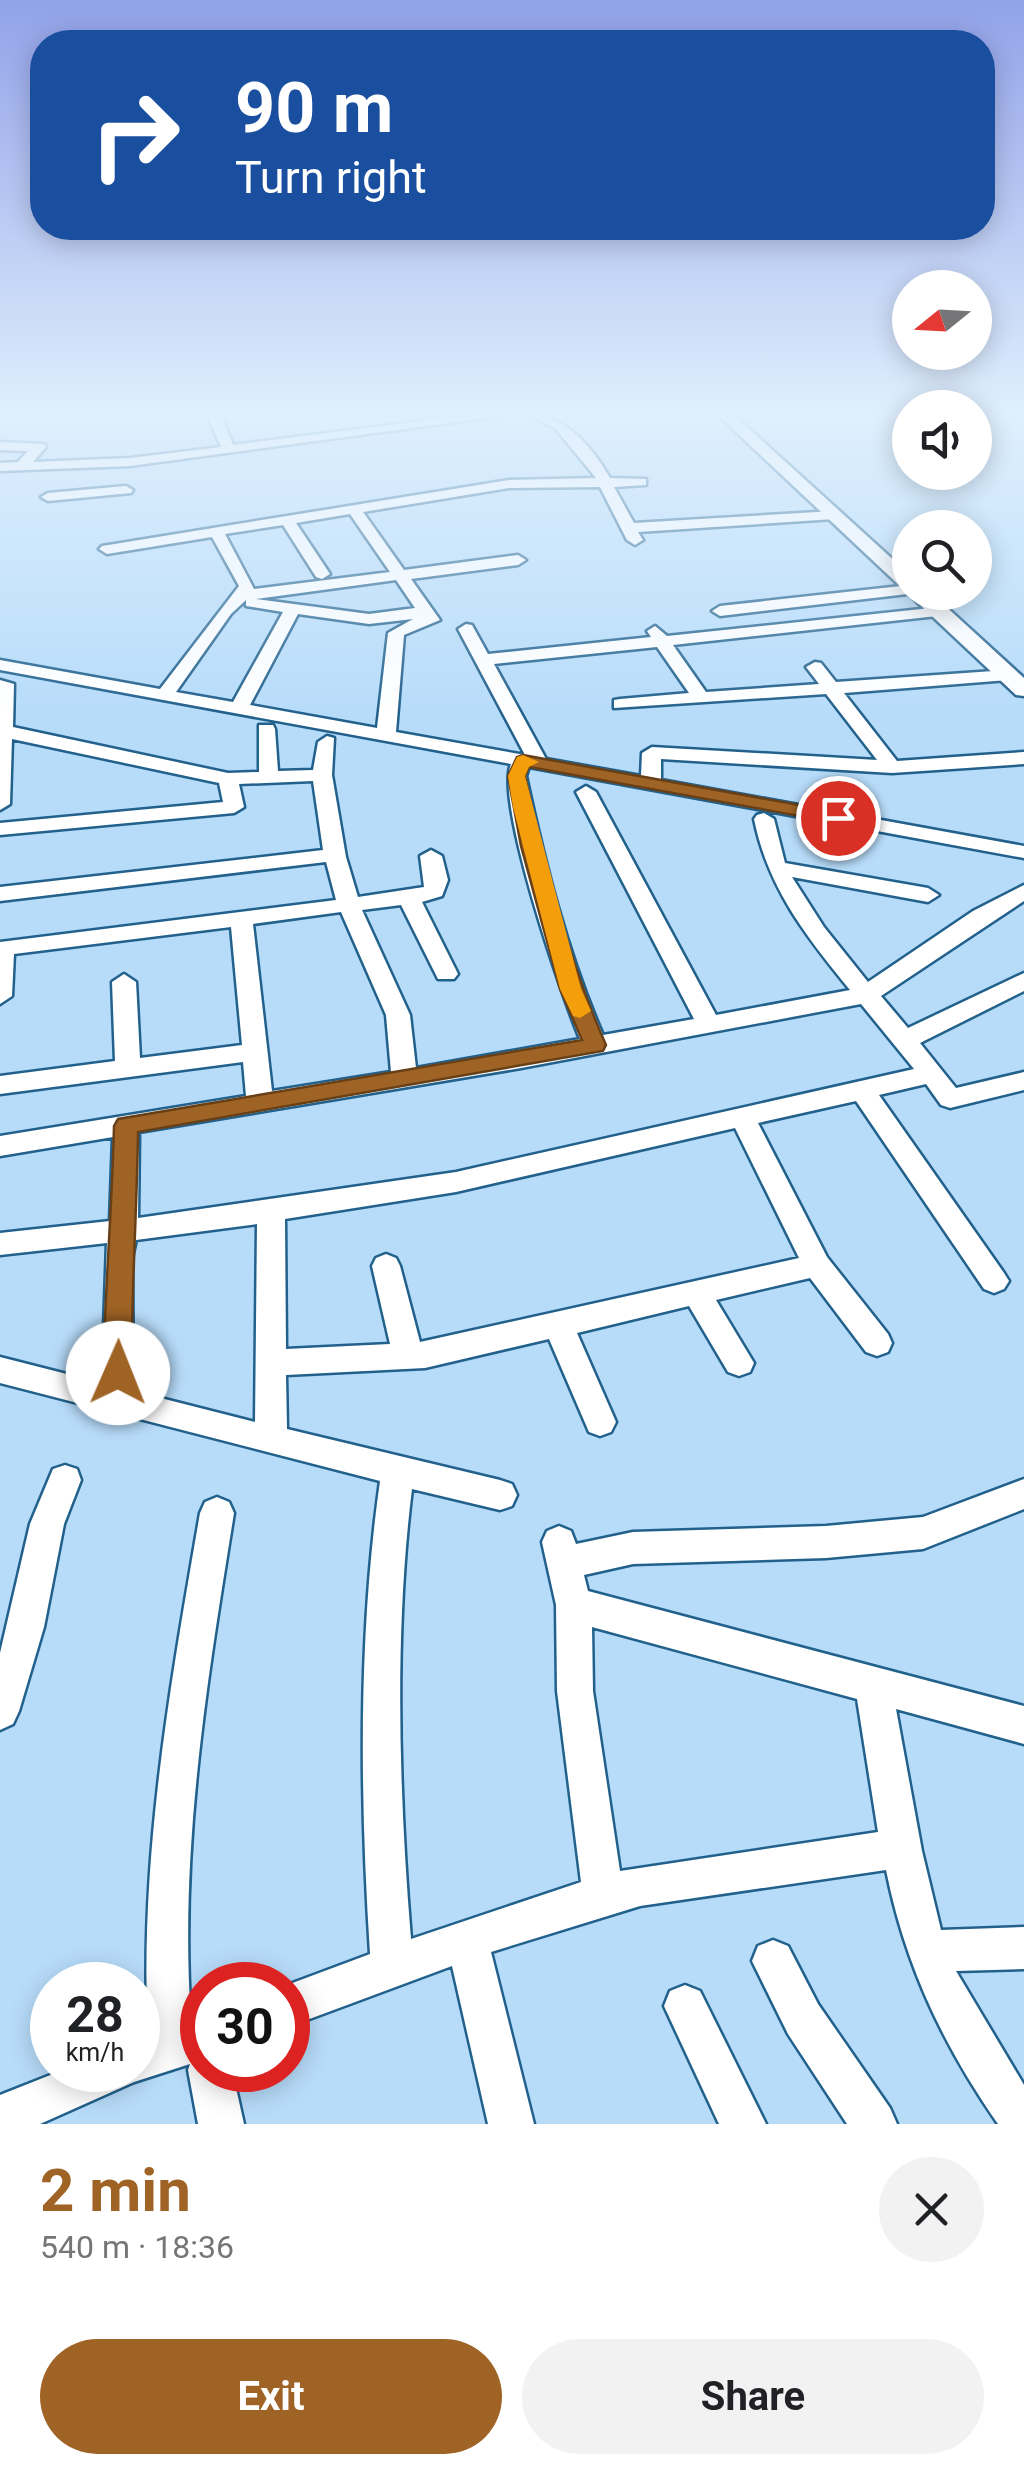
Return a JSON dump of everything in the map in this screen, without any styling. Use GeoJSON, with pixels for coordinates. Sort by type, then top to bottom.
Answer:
{"type":"FeatureCollection","features":[{"type":"Feature","properties":{"kind":"main road"},"geometry":{"type":"LineString","coordinates":[[834,515],[892,570]]}},
{"type":"Feature","properties":{"kind":"main road"},"geometry":{"type":"LineString","coordinates":[[940,612],[1024,690]]}},
{"type":"Feature","properties":{"kind":"street"},"geometry":{"type":"LineString","coordinates":[[107,549],[320,515]]}},
{"type":"Feature","properties":{"kind":"street"},"geometry":{"type":"LineString","coordinates":[[358,515],[430,618]]}},
{"type":"Feature","properties":{"kind":"street"},"geometry":{"type":"LineString","coordinates":[[622,515],[632,534],[833,515]]}},
{"type":"Feature","properties":{"kind":"street"},"geometry":{"type":"LineString","coordinates":[[287,520],[322,574]]}},
{"type":"Feature","properties":{"kind":"street"},"geometry":{"type":"LineString","coordinates":[[216,531],[239,595]]}},
{"type":"Feature","properties":{"kind":"street"},"geometry":{"type":"LineString","coordinates":[[239,595],[518,560]]}},
{"type":"Feature","properties":{"kind":"street"},"geometry":{"type":"LineString","coordinates":[[165,695],[239,595],[348,570]]}},
{"type":"Feature","properties":{"kind":"street"},"geometry":{"type":"LineString","coordinates":[[720,611],[892,589]]}},
{"type":"Feature","properties":{"kind":"street"},"geometry":{"type":"LineString","coordinates":[[239,595],[294,609],[370,619],[430,618]]}},
{"type":"Feature","properties":{"kind":"street"},"geometry":{"type":"LineString","coordinates":[[239,708],[294,609]]}},
{"type":"Feature","properties":{"kind":"street"},"geometry":{"type":"LineString","coordinates":[[482,660],[659,636],[940,612]]}},
{"type":"Feature","properties":{"kind":"street"},"geometry":{"type":"LineString","coordinates":[[386,735],[396,633],[430,618]]}},
{"type":"Feature","properties":{"kind":"street"},"geometry":{"type":"LineString","coordinates":[[466,629],[531,762]]}},
{"type":"Feature","properties":{"kind":"street"},"geometry":{"type":"LineString","coordinates":[[659,636],[700,697]]}},
{"type":"Feature","properties":{"kind":"street"},"geometry":{"type":"LineString","coordinates":[[815,667],[892,767]]}},
{"type":"Feature","properties":{"kind":"street"},"geometry":{"type":"LineString","coordinates":[[0,804],[2,674],[165,695],[1024,852]]}},
{"type":"Feature","properties":{"kind":"street"},"geometry":{"type":"LineString","coordinates":[[620,704],[1008,675]]}},
{"type":"Feature","properties":{"kind":"street"},"geometry":{"type":"LineString","coordinates":[[266,728],[269,777]]}},
{"type":"Feature","properties":{"kind":"street"},"geometry":{"type":"LineString","coordinates":[[4,731],[228,779],[322,774]]}},
{"type":"Feature","properties":{"kind":"street"},"geometry":{"type":"LineString","coordinates":[[327,742],[322,774],[334,855],[349,905],[398,1015],[404,1078]]}},
{"type":"Feature","properties":{"kind":"street"},"geometry":{"type":"LineString","coordinates":[[651,784],[652,754],[892,767],[1024,758]]}},
{"type":"Feature","properties":{"kind":"street"},"geometry":{"type":"LineString","coordinates":[[531,762],[516,776],[531,846],[571,989],[595,1045]]}},
{"type":"Feature","properties":{"kind":"street"},"geometry":{"type":"LineString","coordinates":[[0,829],[234,807],[228,779]]}},
{"type":"Feature","properties":{"kind":"street"},"geometry":{"type":"LineString","coordinates":[[586,792],[708,1023]]}},
{"type":"Feature","properties":{"kind":"street"},"geometry":{"type":"LineString","coordinates":[[764,819],[776,868],[865,996],[907,1039],[950,1099],[1024,1081]]}},
{"type":"Feature","properties":{"kind":"street"},"geometry":{"type":"LineString","coordinates":[[0,894],[334,855]]}},
{"type":"Feature","properties":{"kind":"street"},"geometry":{"type":"LineString","coordinates":[[0,996],[2,948],[409,898],[434,890],[437,880],[431,856]]}},
{"type":"Feature","properties":{"kind":"street"},"geometry":{"type":"LineString","coordinates":[[776,868],[928,895]]}},
{"type":"Feature","properties":{"kind":"street"},"geometry":{"type":"LineString","coordinates":[[0,1146],[865,996],[1023,893]]}},
{"type":"Feature","properties":{"kind":"street"},"geometry":{"type":"LineString","coordinates":[[409,898],[446,974]]}},
{"type":"Feature","properties":{"kind":"street"},"geometry":{"type":"LineString","coordinates":[[240,918],[260,1103]]}},
{"type":"Feature","properties":{"kind":"street"},"geometry":{"type":"LineString","coordinates":[[907,1039],[1024,981]]}},
{"type":"Feature","properties":{"kind":"street"},"geometry":{"type":"LineString","coordinates":[[124,982],[128,1066]]}},
{"type":"Feature","properties":{"kind":"street"},"geometry":{"type":"LineString","coordinates":[[0,1085],[256,1052]]}},
{"type":"Feature","properties":{"kind":"street"},"geometry":{"type":"LineString","coordinates":[[0,1244],[271,1211],[456,1182],[933,1074]]}},
{"type":"Feature","properties":{"kind":"street"},"geometry":{"type":"LineString","coordinates":[[862,1090],[994,1281]]}},
{"type":"Feature","properties":{"kind":"street"},"geometry":{"type":"LineString","coordinates":[[742,1117],[817,1264],[877,1343]]}},
{"type":"Feature","properties":{"kind":"street"},"geometry":{"type":"LineString","coordinates":[[118,1401],[118,1258],[124,1230],[126,1126]]}},
{"type":"Feature","properties":{"kind":"street"},"geometry":{"type":"LineString","coordinates":[[270,1440],[271,1211]]}},
{"type":"Feature","properties":{"kind":"street"},"geometry":{"type":"LineString","coordinates":[[270,1363],[408,1356],[560,1326],[817,1264]]}},
{"type":"Feature","properties":{"kind":"street"},"geometry":{"type":"LineString","coordinates":[[386,1266],[408,1356]]}},
{"type":"Feature","properties":{"kind":"street"},"geometry":{"type":"LineString","coordinates":[[697,1294],[739,1363]]}},
{"type":"Feature","properties":{"kind":"street"},"geometry":{"type":"LineString","coordinates":[[560,1326],[600,1422]]}},
{"type":"Feature","properties":{"kind":"street"},"geometry":{"type":"LineString","coordinates":[[0,1370],[500,1494]]}},
{"type":"Feature","properties":{"kind":"street"},"geometry":{"type":"LineString","coordinates":[[392,1968],[383,1846],[386,1560],[398,1470]]}},
{"type":"Feature","properties":{"kind":"street"},"geometry":{"type":"LineString","coordinates":[[0,1711],[26,1627],[47,1524],[66,1480]]}},
{"type":"Feature","properties":{"kind":"street"},"geometry":{"type":"LineString","coordinates":[[603,1896],[575,1691],[574,1605],[562,1553],[826,1542],[924,1532],[1024,1494]]}},
{"type":"Feature","properties":{"kind":"street"},"geometry":{"type":"LineString","coordinates":[[170,2050],[164,1972],[174,1819],[193,1662],[217,1513]]}},
{"type":"Feature","properties":{"kind":"street"},"geometry":{"type":"LineString","coordinates":[[574,1605],[1024,1725]]}},
{"type":"Feature","properties":{"kind":"street"},"geometry":{"type":"LineString","coordinates":[[873,1685],[926,1951],[993,2079],[1024,2124]]}},
{"type":"Feature","properties":{"kind":"street"},"geometry":{"type":"LineString","coordinates":[[310,1998],[468,1941],[640,1886],[903,1848]]}},
{"type":"Feature","properties":{"kind":"street"},"geometry":{"type":"LineString","coordinates":[[468,1941],[511,2124]]}},
{"type":"Feature","properties":{"kind":"street"},"geometry":{"type":"LineString","coordinates":[[926,1951],[1024,1948]]}},
{"type":"Feature","properties":{"kind":"street"},"geometry":{"type":"LineString","coordinates":[[773,1961],[803,2019],[874,2124]]}},
{"type":"Feature","properties":{"kind":"street"},"geometry":{"type":"LineString","coordinates":[[685,2006],[743,2124]]}},
{"type":"Feature","properties":{"kind":"street"},"geometry":{"type":"LineString","coordinates":[[0,2118],[63,2092]]}},
{"type":"Feature","properties":{"kind":"street"},"geometry":{"type":"LineString","coordinates":[[214,2092],[221,2124]]}},
{"type":"Feature","properties":{"kind":"slow traffic"},"geometry":{"type":"LineString","coordinates":[[530,762],[523,760],[516,776],[522,807],[580,1011]]}},
{"type":"Feature","properties":{"kind":"route"},"geometry":{"type":"LineString","coordinates":[[118,1373],[118,1258],[124,1230],[126,1126],[595,1045],[571,989],[531,846],[516,776],[523,760],[838,818]]}}]}
